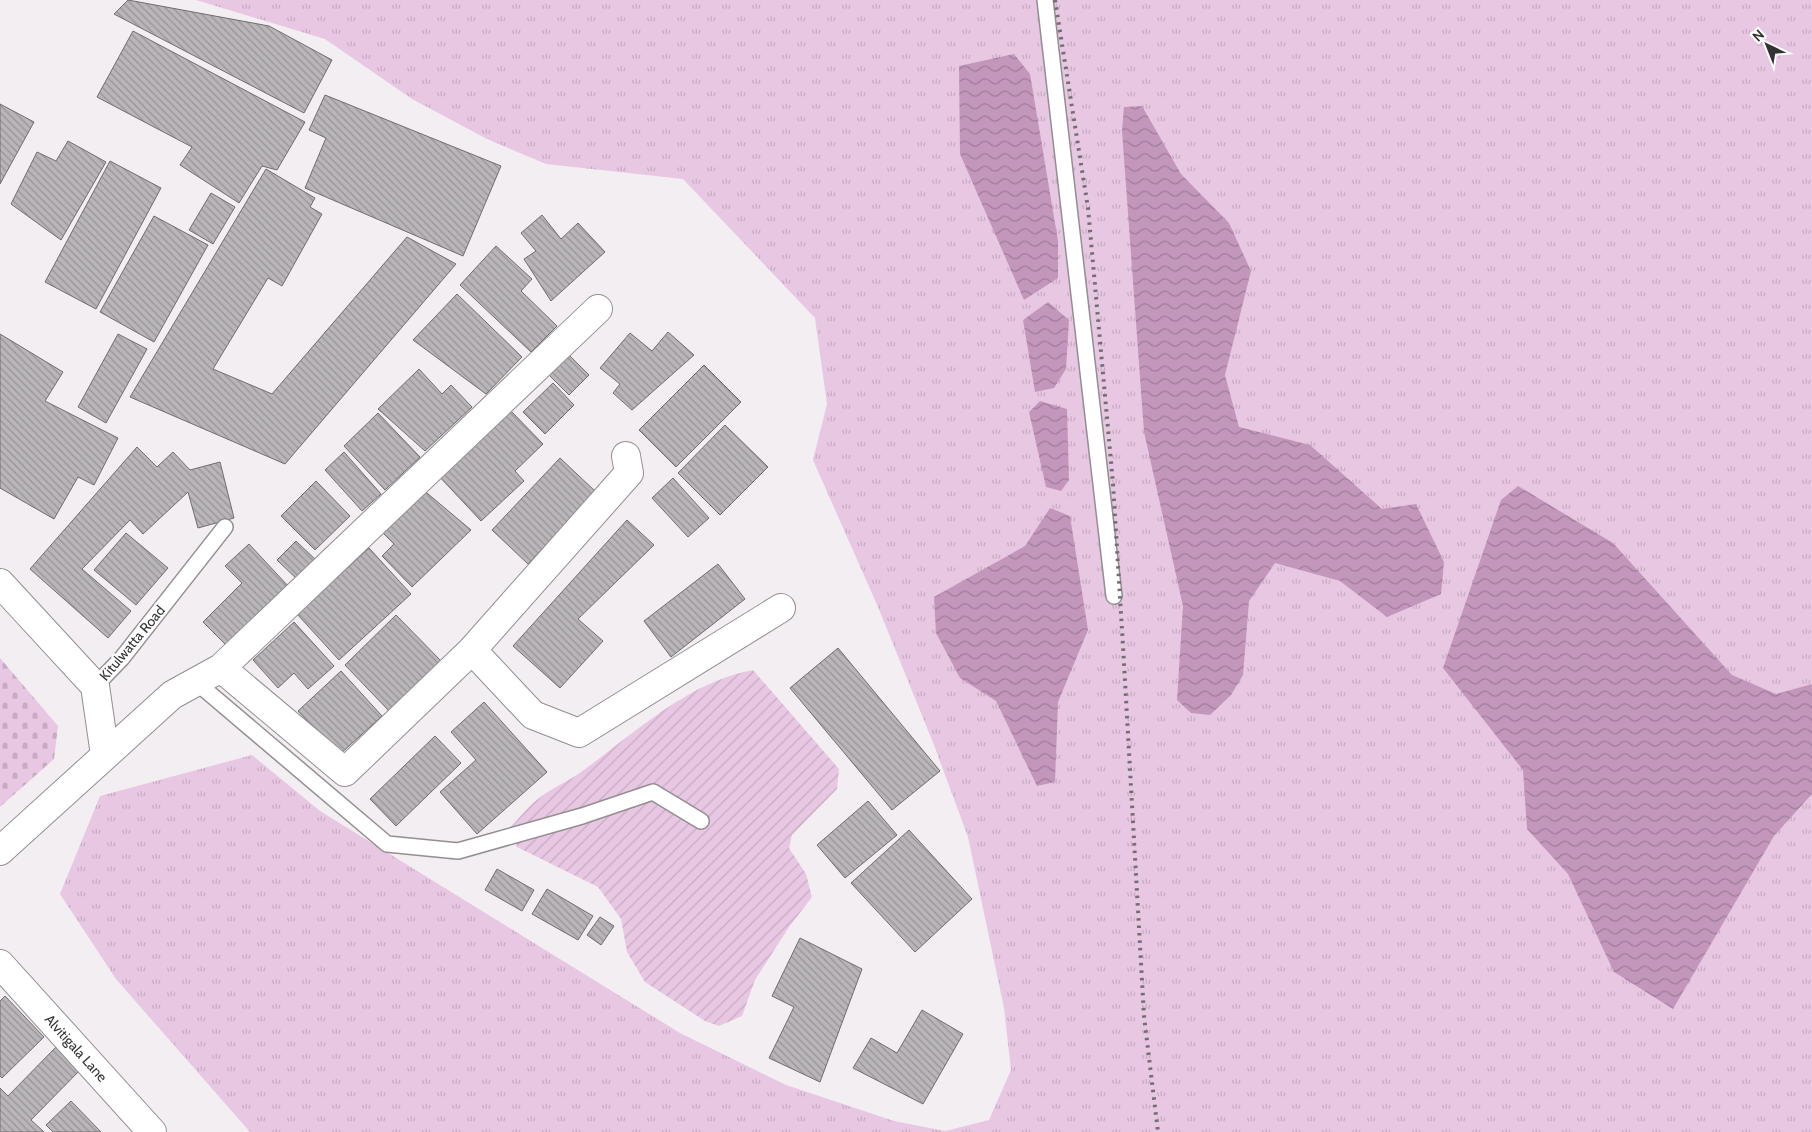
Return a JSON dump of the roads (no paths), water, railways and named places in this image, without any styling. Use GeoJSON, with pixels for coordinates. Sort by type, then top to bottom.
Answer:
{"type":"FeatureCollection","features":[{"type":"Feature","properties":{"kind":"street"},"geometry":{"type":"LineString","coordinates":[[0,851],[172,695],[221,668],[598,309]]}},
{"type":"Feature","properties":{"kind":"street"},"geometry":{"type":"LineString","coordinates":[[221,668],[345,772],[472,650],[629,473],[626,456]]}},
{"type":"Feature","properties":{"kind":"street"},"geometry":{"type":"LineString","coordinates":[[0,583],[96,686]]}},
{"type":"Feature","properties":{"kind":"street"},"geometry":{"type":"LineString","coordinates":[[472,650],[533,715],[579,733],[781,608]]}},
{"type":"Feature","properties":{"kind":"street","name":"Kitulwatta Road"},"geometry":{"type":"LineString","coordinates":[[96,686],[105,755]]}},
{"type":"Feature","properties":{"kind":"street","name":"Alvitigala Lane"},"geometry":{"type":"LineString","coordinates":[[0,964],[152,1132]]}},
{"type":"Feature","properties":{"kind":"lane"},"geometry":{"type":"LineString","coordinates":[[1045,0],[1114,596]]}},
{"type":"Feature","properties":{"kind":"lane","name":"Kitulwatta Road"},"geometry":{"type":"LineString","coordinates":[[96,686],[122,658],[225,527]]}},
{"type":"Feature","properties":{"kind":"lane"},"geometry":{"type":"LineString","coordinates":[[196,682],[387,844],[458,851],[582,816],[653,792],[701,821]]}},
{"type":"Feature","properties":{"kind":"water"},"geometry":{"type":"Polygon","coordinates":[[[1014,54],[1030,74],[1058,241],[1058,278],[1024,300],[960,154],[959,66],[1014,54]]]}},
{"type":"Feature","properties":{"kind":"water"},"geometry":{"type":"Polygon","coordinates":[[[1142,106],[1181,174],[1229,223],[1251,271],[1225,375],[1239,427],[1310,445],[1382,509],[1416,504],[1444,562],[1441,594],[1387,617],[1340,581],[1275,563],[1249,601],[1243,675],[1231,695],[1210,715],[1191,713],[1177,700],[1183,606],[1144,432],[1122,131],[1124,107],[1142,106]]]}},
{"type":"Feature","properties":{"kind":"water"},"geometry":{"type":"Polygon","coordinates":[[[1048,302],[1069,320],[1066,369],[1054,388],[1035,392],[1023,320],[1048,302]]]}},
{"type":"Feature","properties":{"kind":"water"},"geometry":{"type":"Polygon","coordinates":[[[1040,401],[1067,409],[1069,480],[1061,491],[1046,487],[1029,412],[1040,401]]]}},
{"type":"Feature","properties":{"kind":"water"},"geometry":{"type":"Polygon","coordinates":[[[1518,486],[1613,543],[1732,675],[1776,694],[1812,684],[1812,794],[1774,836],[1673,1009],[1614,972],[1568,874],[1527,829],[1523,770],[1443,668],[1501,500],[1518,486]]]}},
{"type":"Feature","properties":{"kind":"water"},"geometry":{"type":"Polygon","coordinates":[[[1050,508],[1070,516],[1088,630],[1058,702],[1055,782],[1037,786],[996,701],[960,678],[936,633],[934,597],[1025,546],[1050,508]]]}},
{"type":"Feature","properties":{"kind":"railway"},"geometry":{"type":"LineString","coordinates":[[1055,0],[1088,208],[1113,484],[1144,1016],[1158,1132]]}}]}
